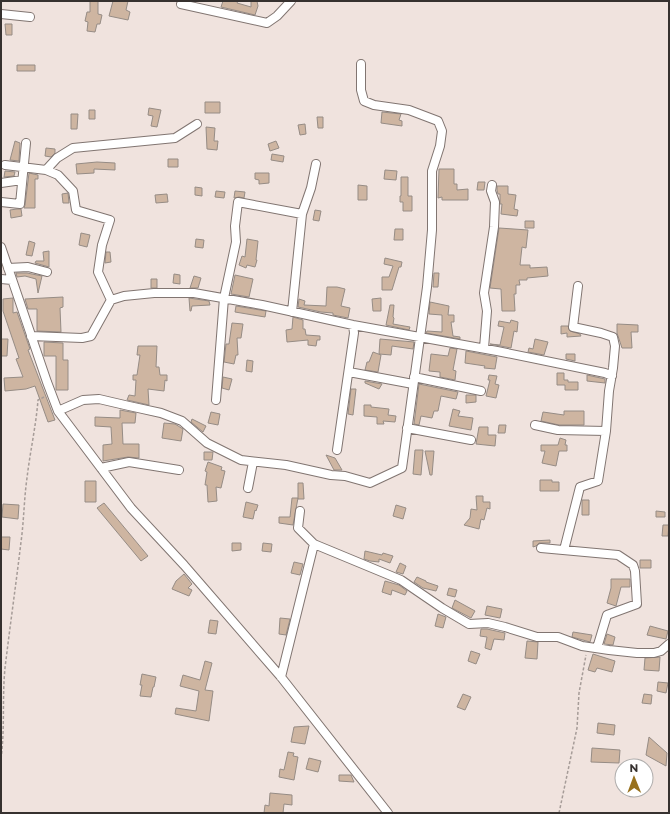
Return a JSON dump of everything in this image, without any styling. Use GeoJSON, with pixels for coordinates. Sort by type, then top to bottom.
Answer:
{"type":"FeatureCollection","features":[{"type":"Feature","properties":{"kind":"street"},"geometry":{"type":"LineString","coordinates":[[181,4],[266,23],[277,16],[292,1]]}},
{"type":"Feature","properties":{"kind":"street"},"geometry":{"type":"LineString","coordinates":[[1,14],[30,17]]}},
{"type":"Feature","properties":{"kind":"street"},"geometry":{"type":"LineString","coordinates":[[58,411],[83,400],[99,399],[161,413],[182,421],[207,443],[241,460],[286,465],[330,475],[345,476],[370,483],[402,468],[427,287],[432,230],[432,171],[440,146],[442,131],[438,122],[409,110],[374,105],[364,101],[361,90],[361,64]]}},
{"type":"Feature","properties":{"kind":"street"},"geometry":{"type":"LineString","coordinates":[[46,170],[57,158],[73,148],[175,138],[197,124]]}},
{"type":"Feature","properties":{"kind":"street"},"geometry":{"type":"LineString","coordinates":[[1,202],[20,204],[26,143]]}},
{"type":"Feature","properties":{"kind":"street"},"geometry":{"type":"LineString","coordinates":[[5,164],[24,168],[46,170],[58,175],[73,191],[76,210],[110,220],[102,245],[98,272],[111,300]]}},
{"type":"Feature","properties":{"kind":"street"},"geometry":{"type":"LineString","coordinates":[[292,312],[302,214],[311,188],[316,164]]}},
{"type":"Feature","properties":{"kind":"street"},"geometry":{"type":"LineString","coordinates":[[1,183],[22,180]]}},
{"type":"Feature","properties":{"kind":"street"},"geometry":{"type":"LineString","coordinates":[[484,348],[486,311],[484,294],[494,227],[495,202],[491,191],[492,185]]}},
{"type":"Feature","properties":{"kind":"street"},"geometry":{"type":"LineString","coordinates":[[216,400],[224,298],[236,242],[235,226],[238,202],[302,214]]}},
{"type":"Feature","properties":{"kind":"street"},"geometry":{"type":"LineString","coordinates":[[1,247],[58,411],[131,508],[184,565],[281,677],[388,813]]}},
{"type":"Feature","properties":{"kind":"street"},"geometry":{"type":"LineString","coordinates":[[8,268],[28,267],[47,272]]}},
{"type":"Feature","properties":{"kind":"street"},"geometry":{"type":"LineString","coordinates":[[1,279],[12,280]]}},
{"type":"Feature","properties":{"kind":"street"},"geometry":{"type":"LineString","coordinates":[[564,550],[580,487],[598,481],[606,431],[615,346],[613,338],[601,333],[573,327],[578,286]]}},
{"type":"Feature","properties":{"kind":"street"},"geometry":{"type":"LineString","coordinates":[[31,336],[82,338],[91,336],[111,300],[124,296],[154,293],[194,293],[353,325],[484,348],[612,376]]}},
{"type":"Feature","properties":{"kind":"street"},"geometry":{"type":"LineString","coordinates":[[337,450],[354,333],[353,325]]}},
{"type":"Feature","properties":{"kind":"street"},"geometry":{"type":"LineString","coordinates":[[349,372],[481,391]]}},
{"type":"Feature","properties":{"kind":"street"},"geometry":{"type":"LineString","coordinates":[[535,425],[558,430],[606,431]]}},
{"type":"Feature","properties":{"kind":"street"},"geometry":{"type":"LineString","coordinates":[[407,428],[472,440]]}},
{"type":"Feature","properties":{"kind":"street"},"geometry":{"type":"LineString","coordinates":[[101,468],[129,462],[179,470]]}},
{"type":"Feature","properties":{"kind":"street"},"geometry":{"type":"LineString","coordinates":[[248,488],[253,462]]}},
{"type":"Feature","properties":{"kind":"street"},"geometry":{"type":"LineString","coordinates":[[300,510],[298,528],[314,544],[401,580],[442,608],[469,624],[488,623],[537,638],[558,637],[582,646],[637,653],[654,653],[661,651],[669,644]]}},
{"type":"Feature","properties":{"kind":"street"},"geometry":{"type":"LineString","coordinates":[[281,677],[314,544]]}},
{"type":"Feature","properties":{"kind":"street"},"geometry":{"type":"LineString","coordinates":[[541,548],[618,554],[633,565],[635,571],[637,604],[607,615],[597,648]]}},
{"type":"Feature","properties":{"kind":"path"},"geometry":{"type":"LineString","coordinates":[[1,759],[5,671],[27,479],[38,400],[51,394]]}},
{"type":"Feature","properties":{"kind":"path"},"geometry":{"type":"LineString","coordinates":[[559,813],[577,728],[579,693],[588,647]]}},
{"type":"Feature","properties":{"kind":"building"},"geometry":{"type":"Polygon","coordinates":[[[90,1],[98,1],[98,14],[102,15],[100,24],[97,24],[95,32],[87,31],[88,22],[85,21],[87,12],[90,12],[90,1]]]}},
{"type":"Feature","properties":{"kind":"building"},"geometry":{"type":"Polygon","coordinates":[[[113,1],[128,1],[126,10],[130,12],[128,20],[109,16],[113,1]]]}},
{"type":"Feature","properties":{"kind":"building"},"geometry":{"type":"Polygon","coordinates":[[[223,1],[238,1],[237,3],[251,7],[251,1],[257,1],[258,6],[255,15],[221,7],[223,1]]]}},
{"type":"Feature","properties":{"kind":"building"},"geometry":{"type":"Polygon","coordinates":[[[5,24],[12,24],[12,35],[6,35],[5,24]]]}},
{"type":"Feature","properties":{"kind":"building"},"geometry":{"type":"Polygon","coordinates":[[[17,65],[35,65],[35,71],[17,71],[17,65]]]}},
{"type":"Feature","properties":{"kind":"building"},"geometry":{"type":"Polygon","coordinates":[[[205,102],[220,102],[220,113],[205,113],[205,102]]]}},
{"type":"Feature","properties":{"kind":"building"},"geometry":{"type":"Polygon","coordinates":[[[149,108],[161,110],[157,127],[151,126],[153,116],[148,115],[149,108]]]}},
{"type":"Feature","properties":{"kind":"building"},"geometry":{"type":"Polygon","coordinates":[[[89,110],[95,110],[95,119],[89,119],[89,110]]]}},
{"type":"Feature","properties":{"kind":"building"},"geometry":{"type":"Polygon","coordinates":[[[382,112],[401,114],[399,120],[402,121],[402,126],[381,123],[382,112]]]}},
{"type":"Feature","properties":{"kind":"building"},"geometry":{"type":"Polygon","coordinates":[[[71,114],[78,114],[77,129],[71,129],[71,114]]]}},
{"type":"Feature","properties":{"kind":"building"},"geometry":{"type":"Polygon","coordinates":[[[317,117],[323,117],[323,128],[318,128],[317,117]]]}},
{"type":"Feature","properties":{"kind":"building"},"geometry":{"type":"Polygon","coordinates":[[[305,124],[306,134],[300,135],[298,125],[305,124]]]}},
{"type":"Feature","properties":{"kind":"building"},"geometry":{"type":"Polygon","coordinates":[[[206,127],[215,128],[214,141],[218,141],[217,150],[207,149],[206,127]]]}},
{"type":"Feature","properties":{"kind":"building"},"geometry":{"type":"Polygon","coordinates":[[[15,141],[20,143],[19,161],[10,160],[15,141]]]}},
{"type":"Feature","properties":{"kind":"building"},"geometry":{"type":"Polygon","coordinates":[[[276,141],[279,148],[270,151],[268,144],[276,141]]]}},
{"type":"Feature","properties":{"kind":"building"},"geometry":{"type":"Polygon","coordinates":[[[46,148],[55,149],[55,153],[51,157],[45,156],[46,148]]]}},
{"type":"Feature","properties":{"kind":"building"},"geometry":{"type":"Polygon","coordinates":[[[272,154],[284,156],[283,162],[271,160],[272,154]]]}},
{"type":"Feature","properties":{"kind":"building"},"geometry":{"type":"Polygon","coordinates":[[[168,159],[178,159],[178,167],[168,167],[168,159]]]}},
{"type":"Feature","properties":{"kind":"building"},"geometry":{"type":"Polygon","coordinates":[[[97,162],[115,163],[115,170],[94,169],[94,173],[77,174],[76,164],[97,162]]]}},
{"type":"Feature","properties":{"kind":"building"},"geometry":{"type":"Polygon","coordinates":[[[439,169],[454,169],[454,184],[457,184],[457,190],[468,189],[468,200],[442,200],[442,197],[438,198],[439,169]]]}},
{"type":"Feature","properties":{"kind":"building"},"geometry":{"type":"Polygon","coordinates":[[[385,170],[397,171],[396,180],[384,179],[385,170]]]}},
{"type":"Feature","properties":{"kind":"building"},"geometry":{"type":"Polygon","coordinates":[[[5,171],[15,172],[14,176],[4,177],[5,171]]]}},
{"type":"Feature","properties":{"kind":"building"},"geometry":{"type":"Polygon","coordinates":[[[29,173],[38,175],[38,179],[35,179],[35,208],[24,208],[29,173]]]}},
{"type":"Feature","properties":{"kind":"building"},"geometry":{"type":"Polygon","coordinates":[[[255,173],[269,173],[269,183],[259,184],[259,180],[255,179],[255,173]]]}},
{"type":"Feature","properties":{"kind":"building"},"geometry":{"type":"Polygon","coordinates":[[[401,177],[408,177],[408,196],[412,196],[412,211],[403,211],[403,202],[400,202],[401,177]]]}},
{"type":"Feature","properties":{"kind":"building"},"geometry":{"type":"Polygon","coordinates":[[[478,182],[485,182],[484,190],[477,190],[478,182]]]}},
{"type":"Feature","properties":{"kind":"building"},"geometry":{"type":"Polygon","coordinates":[[[358,185],[367,186],[367,200],[358,200],[358,185]]]}},
{"type":"Feature","properties":{"kind":"building"},"geometry":{"type":"Polygon","coordinates":[[[497,186],[508,186],[508,194],[516,195],[514,209],[518,210],[517,216],[501,214],[502,204],[500,204],[500,194],[498,194],[497,186]]]}},
{"type":"Feature","properties":{"kind":"building"},"geometry":{"type":"Polygon","coordinates":[[[195,187],[202,188],[202,196],[195,195],[195,187]]]}},
{"type":"Feature","properties":{"kind":"building"},"geometry":{"type":"Polygon","coordinates":[[[216,191],[225,192],[224,198],[215,197],[216,191]]]}},
{"type":"Feature","properties":{"kind":"building"},"geometry":{"type":"Polygon","coordinates":[[[235,191],[245,192],[244,198],[234,198],[235,191]]]}},
{"type":"Feature","properties":{"kind":"building"},"geometry":{"type":"Polygon","coordinates":[[[68,193],[69,203],[63,203],[62,194],[68,193]]]}},
{"type":"Feature","properties":{"kind":"building"},"geometry":{"type":"Polygon","coordinates":[[[167,194],[168,202],[156,203],[155,195],[167,194]]]}},
{"type":"Feature","properties":{"kind":"building"},"geometry":{"type":"Polygon","coordinates":[[[21,209],[22,216],[11,218],[10,210],[21,209]]]}},
{"type":"Feature","properties":{"kind":"building"},"geometry":{"type":"Polygon","coordinates":[[[315,210],[321,211],[319,221],[313,220],[315,210]]]}},
{"type":"Feature","properties":{"kind":"building"},"geometry":{"type":"Polygon","coordinates":[[[525,221],[534,221],[534,228],[525,228],[525,221]]]}},
{"type":"Feature","properties":{"kind":"building"},"geometry":{"type":"Polygon","coordinates":[[[499,228],[528,230],[526,248],[522,247],[520,265],[530,265],[530,268],[547,267],[548,276],[519,280],[520,285],[516,285],[516,294],[514,294],[515,311],[502,311],[501,289],[490,288],[499,228]]]}},
{"type":"Feature","properties":{"kind":"building"},"geometry":{"type":"Polygon","coordinates":[[[395,229],[403,229],[403,240],[394,240],[395,229]]]}},
{"type":"Feature","properties":{"kind":"building"},"geometry":{"type":"Polygon","coordinates":[[[81,233],[90,235],[87,247],[79,245],[81,233]]]}},
{"type":"Feature","properties":{"kind":"building"},"geometry":{"type":"Polygon","coordinates":[[[196,239],[204,240],[203,248],[195,247],[196,239]]]}},
{"type":"Feature","properties":{"kind":"building"},"geometry":{"type":"Polygon","coordinates":[[[247,239],[258,241],[255,267],[247,265],[246,268],[239,265],[242,256],[245,257],[247,239]]]}},
{"type":"Feature","properties":{"kind":"building"},"geometry":{"type":"Polygon","coordinates":[[[29,241],[35,243],[32,256],[26,255],[29,241]]]}},
{"type":"Feature","properties":{"kind":"building"},"geometry":{"type":"Polygon","coordinates":[[[49,251],[49,267],[35,263],[36,261],[44,261],[43,252],[49,251]]]}},
{"type":"Feature","properties":{"kind":"building"},"geometry":{"type":"Polygon","coordinates":[[[106,252],[110,252],[111,262],[105,263],[106,252]]]}},
{"type":"Feature","properties":{"kind":"building"},"geometry":{"type":"Polygon","coordinates":[[[385,258],[402,262],[392,290],[382,290],[382,277],[389,277],[393,266],[384,264],[385,258]]]}},
{"type":"Feature","properties":{"kind":"building"},"geometry":{"type":"Polygon","coordinates":[[[16,273],[27,273],[42,276],[38,293],[36,279],[25,276],[17,277],[16,273]]]}},
{"type":"Feature","properties":{"kind":"building"},"geometry":{"type":"Polygon","coordinates":[[[434,273],[439,273],[438,287],[433,287],[434,273]]]}},
{"type":"Feature","properties":{"kind":"building"},"geometry":{"type":"Polygon","coordinates":[[[174,274],[180,275],[180,284],[173,283],[174,274]]]}},
{"type":"Feature","properties":{"kind":"building"},"geometry":{"type":"Polygon","coordinates":[[[235,275],[253,279],[249,297],[231,294],[235,275]]]}},
{"type":"Feature","properties":{"kind":"building"},"geometry":{"type":"Polygon","coordinates":[[[194,276],[201,278],[198,288],[190,288],[194,276]]]}},
{"type":"Feature","properties":{"kind":"building"},"geometry":{"type":"Polygon","coordinates":[[[151,279],[157,279],[157,288],[151,288],[151,279]]]}},
{"type":"Feature","properties":{"kind":"building"},"geometry":{"type":"Polygon","coordinates":[[[327,287],[345,289],[341,306],[350,308],[348,318],[333,315],[333,313],[298,307],[299,299],[305,301],[304,305],[326,306],[327,287]]]}},
{"type":"Feature","properties":{"kind":"building"},"geometry":{"type":"Polygon","coordinates":[[[63,297],[63,307],[60,308],[61,332],[37,331],[37,309],[28,309],[25,299],[63,297]]]}},
{"type":"Feature","properties":{"kind":"building"},"geometry":{"type":"Polygon","coordinates":[[[13,298],[13,313],[17,312],[30,349],[28,350],[55,420],[48,422],[35,386],[26,389],[5,391],[4,378],[23,377],[16,359],[19,358],[3,311],[3,299],[13,298]]]}},
{"type":"Feature","properties":{"kind":"building"},"geometry":{"type":"Polygon","coordinates":[[[189,298],[209,301],[210,305],[192,306],[190,311],[189,298]]]}},
{"type":"Feature","properties":{"kind":"building"},"geometry":{"type":"Polygon","coordinates":[[[381,298],[381,311],[373,311],[372,299],[381,298]]]}},
{"type":"Feature","properties":{"kind":"building"},"geometry":{"type":"Polygon","coordinates":[[[430,302],[449,306],[448,315],[454,315],[454,322],[451,322],[453,336],[460,337],[460,339],[426,333],[427,331],[442,332],[442,315],[429,314],[430,302]]]}},
{"type":"Feature","properties":{"kind":"building"},"geometry":{"type":"Polygon","coordinates":[[[390,305],[394,305],[393,324],[410,327],[409,330],[386,325],[390,305]]]}},
{"type":"Feature","properties":{"kind":"building"},"geometry":{"type":"Polygon","coordinates":[[[236,306],[266,311],[265,317],[235,312],[236,306]]]}},
{"type":"Feature","properties":{"kind":"building"},"geometry":{"type":"Polygon","coordinates":[[[293,317],[303,320],[303,329],[305,329],[306,335],[320,336],[320,340],[317,340],[316,346],[308,345],[308,340],[287,342],[286,330],[292,329],[293,317]]]}},
{"type":"Feature","properties":{"kind":"building"},"geometry":{"type":"Polygon","coordinates":[[[511,320],[518,322],[517,332],[514,331],[511,348],[490,344],[500,345],[504,327],[498,326],[499,321],[510,323],[511,320]]]}},
{"type":"Feature","properties":{"kind":"building"},"geometry":{"type":"Polygon","coordinates":[[[232,323],[243,324],[241,338],[237,338],[238,355],[236,355],[234,364],[224,362],[226,344],[229,344],[232,323]]]}},
{"type":"Feature","properties":{"kind":"building"},"geometry":{"type":"Polygon","coordinates":[[[617,324],[638,325],[638,332],[631,332],[632,348],[622,348],[617,333],[617,324]]]}},
{"type":"Feature","properties":{"kind":"building"},"geometry":{"type":"Polygon","coordinates":[[[561,326],[568,326],[570,331],[580,334],[581,336],[567,337],[567,333],[561,334],[561,326]]]}},
{"type":"Feature","properties":{"kind":"building"},"geometry":{"type":"Polygon","coordinates":[[[1,339],[8,339],[7,356],[1,356],[1,339]]]}},
{"type":"Feature","properties":{"kind":"building"},"geometry":{"type":"Polygon","coordinates":[[[380,339],[414,342],[413,349],[392,346],[391,355],[379,354],[380,339]]]}},
{"type":"Feature","properties":{"kind":"building"},"geometry":{"type":"Polygon","coordinates":[[[535,339],[548,342],[544,355],[528,352],[529,348],[533,349],[535,339]]]}},
{"type":"Feature","properties":{"kind":"building"},"geometry":{"type":"Polygon","coordinates":[[[44,342],[63,343],[63,360],[68,360],[68,390],[56,390],[56,356],[44,356],[44,342]]]}},
{"type":"Feature","properties":{"kind":"building"},"geometry":{"type":"Polygon","coordinates":[[[138,346],[157,346],[156,367],[159,367],[160,375],[167,375],[164,391],[148,389],[149,405],[127,400],[129,395],[135,396],[136,380],[133,380],[133,375],[137,375],[140,355],[137,355],[138,346]]]}},
{"type":"Feature","properties":{"kind":"building"},"geometry":{"type":"Polygon","coordinates":[[[450,348],[457,349],[453,370],[456,371],[455,380],[440,377],[440,372],[429,371],[431,354],[448,356],[450,348]]]}},
{"type":"Feature","properties":{"kind":"building"},"geometry":{"type":"Polygon","coordinates":[[[466,351],[497,357],[495,369],[465,363],[466,351]]]}},
{"type":"Feature","properties":{"kind":"building"},"geometry":{"type":"Polygon","coordinates":[[[373,352],[381,355],[378,372],[365,370],[367,362],[369,362],[373,352]]]}},
{"type":"Feature","properties":{"kind":"building"},"geometry":{"type":"Polygon","coordinates":[[[566,354],[575,354],[575,361],[566,359],[566,354]]]}},
{"type":"Feature","properties":{"kind":"building"},"geometry":{"type":"Polygon","coordinates":[[[247,360],[253,361],[252,372],[246,371],[247,360]]]}},
{"type":"Feature","properties":{"kind":"building"},"geometry":{"type":"Polygon","coordinates":[[[557,373],[564,373],[564,380],[568,380],[568,382],[578,382],[578,390],[565,390],[565,385],[557,385],[557,373]]]}},
{"type":"Feature","properties":{"kind":"building"},"geometry":{"type":"Polygon","coordinates":[[[489,375],[497,376],[495,384],[499,385],[496,398],[486,396],[490,380],[488,380],[489,375]]]}},
{"type":"Feature","properties":{"kind":"building"},"geometry":{"type":"Polygon","coordinates":[[[587,375],[605,379],[605,383],[587,381],[587,375]]]}},
{"type":"Feature","properties":{"kind":"building"},"geometry":{"type":"Polygon","coordinates":[[[223,377],[232,379],[229,390],[222,388],[223,377]]]}},
{"type":"Feature","properties":{"kind":"building"},"geometry":{"type":"Polygon","coordinates":[[[365,381],[382,384],[379,389],[365,383],[365,381]]]}},
{"type":"Feature","properties":{"kind":"building"},"geometry":{"type":"Polygon","coordinates":[[[419,384],[458,392],[456,399],[441,396],[438,411],[434,411],[432,418],[421,416],[419,425],[414,424],[419,384]]]}},
{"type":"Feature","properties":{"kind":"building"},"geometry":{"type":"Polygon","coordinates":[[[351,389],[356,389],[353,415],[348,414],[351,389]]]}},
{"type":"Feature","properties":{"kind":"building"},"geometry":{"type":"Polygon","coordinates":[[[466,395],[476,395],[476,402],[466,403],[466,395]]]}},
{"type":"Feature","properties":{"kind":"building"},"geometry":{"type":"Polygon","coordinates":[[[364,405],[389,409],[388,415],[396,416],[395,422],[383,421],[384,424],[377,424],[377,417],[364,416],[364,405]]]}},
{"type":"Feature","properties":{"kind":"building"},"geometry":{"type":"Polygon","coordinates":[[[453,409],[460,411],[458,416],[473,418],[471,430],[449,426],[453,409]]]}},
{"type":"Feature","properties":{"kind":"building"},"geometry":{"type":"Polygon","coordinates":[[[120,410],[136,413],[135,423],[122,423],[123,444],[139,444],[139,458],[128,457],[103,461],[103,445],[112,444],[111,427],[95,426],[95,417],[120,418],[120,410]]]}},
{"type":"Feature","properties":{"kind":"building"},"geometry":{"type":"Polygon","coordinates":[[[564,411],[584,411],[584,425],[559,425],[541,421],[543,412],[564,415],[564,411]]]}},
{"type":"Feature","properties":{"kind":"building"},"geometry":{"type":"Polygon","coordinates":[[[211,412],[220,414],[218,425],[208,423],[211,412]]]}},
{"type":"Feature","properties":{"kind":"building"},"geometry":{"type":"Polygon","coordinates":[[[192,419],[206,426],[203,432],[191,422],[192,419]]]}},
{"type":"Feature","properties":{"kind":"building"},"geometry":{"type":"Polygon","coordinates":[[[164,423],[175,424],[183,429],[181,441],[162,438],[164,423]]]}},
{"type":"Feature","properties":{"kind":"building"},"geometry":{"type":"Polygon","coordinates":[[[499,425],[506,425],[505,433],[498,433],[499,425]]]}},
{"type":"Feature","properties":{"kind":"building"},"geometry":{"type":"Polygon","coordinates":[[[479,427],[488,427],[488,435],[496,435],[495,446],[476,444],[479,427]]]}},
{"type":"Feature","properties":{"kind":"building"},"geometry":{"type":"Polygon","coordinates":[[[560,438],[566,440],[565,445],[567,445],[567,451],[559,451],[556,466],[542,463],[545,451],[541,451],[541,445],[558,445],[560,438]]]}},
{"type":"Feature","properties":{"kind":"building"},"geometry":{"type":"Polygon","coordinates":[[[415,450],[423,450],[421,475],[413,474],[415,450]]]}},
{"type":"Feature","properties":{"kind":"building"},"geometry":{"type":"Polygon","coordinates":[[[425,451],[434,451],[432,475],[430,475],[425,451]]]}},
{"type":"Feature","properties":{"kind":"building"},"geometry":{"type":"Polygon","coordinates":[[[204,452],[213,452],[212,460],[204,460],[204,452]]]}},
{"type":"Feature","properties":{"kind":"building"},"geometry":{"type":"Polygon","coordinates":[[[326,455],[335,458],[342,470],[334,470],[326,455]]]}},
{"type":"Feature","properties":{"kind":"building"},"geometry":{"type":"Polygon","coordinates":[[[208,462],[222,467],[221,470],[225,471],[221,488],[216,487],[217,501],[208,502],[207,485],[205,485],[207,472],[205,471],[208,462]]]}},
{"type":"Feature","properties":{"kind":"building"},"geometry":{"type":"Polygon","coordinates":[[[540,480],[552,480],[552,482],[559,482],[559,491],[540,491],[540,480]]]}},
{"type":"Feature","properties":{"kind":"building"},"geometry":{"type":"Polygon","coordinates":[[[85,481],[96,481],[96,502],[85,502],[85,481]]]}},
{"type":"Feature","properties":{"kind":"building"},"geometry":{"type":"Polygon","coordinates":[[[298,483],[303,483],[304,499],[298,499],[298,483]]]}},
{"type":"Feature","properties":{"kind":"building"},"geometry":{"type":"Polygon","coordinates":[[[476,496],[483,496],[483,502],[490,502],[490,509],[487,508],[484,520],[481,519],[479,529],[464,525],[470,518],[471,509],[477,510],[476,496]]]}},
{"type":"Feature","properties":{"kind":"building"},"geometry":{"type":"Polygon","coordinates":[[[292,498],[298,498],[293,525],[279,523],[279,517],[290,517],[292,498]]]}},
{"type":"Feature","properties":{"kind":"building"},"geometry":{"type":"Polygon","coordinates":[[[582,500],[589,500],[589,515],[582,515],[582,500]]]}},
{"type":"Feature","properties":{"kind":"building"},"geometry":{"type":"Polygon","coordinates":[[[246,502],[258,505],[253,519],[243,517],[246,502]]]}},
{"type":"Feature","properties":{"kind":"building"},"geometry":{"type":"Polygon","coordinates":[[[104,503],[148,556],[141,561],[97,508],[104,503]]]}},
{"type":"Feature","properties":{"kind":"building"},"geometry":{"type":"Polygon","coordinates":[[[3,504],[19,505],[18,519],[2,517],[3,504]]]}},
{"type":"Feature","properties":{"kind":"building"},"geometry":{"type":"Polygon","coordinates":[[[396,505],[406,508],[403,519],[393,516],[396,505]]]}},
{"type":"Feature","properties":{"kind":"building"},"geometry":{"type":"Polygon","coordinates":[[[656,511],[665,512],[665,517],[656,517],[656,511]]]}},
{"type":"Feature","properties":{"kind":"building"},"geometry":{"type":"Polygon","coordinates":[[[663,525],[669,525],[668,536],[662,536],[663,525]]]}},
{"type":"Feature","properties":{"kind":"building"},"geometry":{"type":"Polygon","coordinates":[[[1,537],[10,537],[9,550],[1,549],[1,537]]]}},
{"type":"Feature","properties":{"kind":"building"},"geometry":{"type":"Polygon","coordinates":[[[550,540],[550,543],[539,543],[533,547],[533,541],[550,540]]]}},
{"type":"Feature","properties":{"kind":"building"},"geometry":{"type":"Polygon","coordinates":[[[232,543],[241,543],[241,550],[232,551],[232,543]]]}},
{"type":"Feature","properties":{"kind":"building"},"geometry":{"type":"Polygon","coordinates":[[[263,543],[272,544],[271,552],[262,551],[263,543]]]}},
{"type":"Feature","properties":{"kind":"building"},"geometry":{"type":"Polygon","coordinates":[[[365,551],[393,556],[390,563],[379,559],[379,562],[370,561],[364,559],[365,551]]]}},
{"type":"Feature","properties":{"kind":"building"},"geometry":{"type":"Polygon","coordinates":[[[640,560],[651,560],[651,568],[640,568],[640,560]]]}},
{"type":"Feature","properties":{"kind":"building"},"geometry":{"type":"Polygon","coordinates":[[[294,562],[303,564],[300,575],[291,573],[294,562]]]}},
{"type":"Feature","properties":{"kind":"building"},"geometry":{"type":"Polygon","coordinates":[[[400,563],[406,566],[403,574],[396,572],[400,563]]]}},
{"type":"Feature","properties":{"kind":"building"},"geometry":{"type":"Polygon","coordinates":[[[184,574],[192,584],[188,588],[192,590],[189,596],[172,589],[176,581],[184,574]]]}},
{"type":"Feature","properties":{"kind":"building"},"geometry":{"type":"Polygon","coordinates":[[[417,577],[438,586],[436,591],[423,588],[414,582],[417,577]]]}},
{"type":"Feature","properties":{"kind":"building"},"geometry":{"type":"Polygon","coordinates":[[[611,579],[630,579],[630,587],[621,587],[616,606],[607,603],[611,588],[611,579]]]}},
{"type":"Feature","properties":{"kind":"building"},"geometry":{"type":"Polygon","coordinates":[[[385,581],[399,585],[407,591],[405,595],[392,590],[391,595],[382,592],[385,581]]]}},
{"type":"Feature","properties":{"kind":"building"},"geometry":{"type":"Polygon","coordinates":[[[449,588],[457,590],[455,597],[447,595],[449,588]]]}},
{"type":"Feature","properties":{"kind":"building"},"geometry":{"type":"Polygon","coordinates":[[[455,600],[475,611],[471,618],[452,608],[455,600]]]}},
{"type":"Feature","properties":{"kind":"building"},"geometry":{"type":"Polygon","coordinates":[[[487,606],[502,609],[500,618],[485,615],[487,606]]]}},
{"type":"Feature","properties":{"kind":"building"},"geometry":{"type":"Polygon","coordinates":[[[438,614],[446,617],[443,628],[435,626],[438,614]]]}},
{"type":"Feature","properties":{"kind":"building"},"geometry":{"type":"Polygon","coordinates":[[[280,618],[290,619],[286,635],[279,634],[280,618]]]}},
{"type":"Feature","properties":{"kind":"building"},"geometry":{"type":"Polygon","coordinates":[[[210,620],[218,621],[216,634],[208,633],[210,620]]]}},
{"type":"Feature","properties":{"kind":"building"},"geometry":{"type":"Polygon","coordinates":[[[650,626],[668,631],[666,639],[647,635],[650,626]]]}},
{"type":"Feature","properties":{"kind":"building"},"geometry":{"type":"Polygon","coordinates":[[[481,629],[505,633],[504,640],[494,639],[491,650],[485,648],[487,637],[480,636],[481,629]]]}},
{"type":"Feature","properties":{"kind":"building"},"geometry":{"type":"Polygon","coordinates":[[[573,632],[592,635],[590,642],[572,637],[573,632]]]}},
{"type":"Feature","properties":{"kind":"building"},"geometry":{"type":"Polygon","coordinates":[[[607,634],[615,637],[613,645],[604,644],[607,634]]]}},
{"type":"Feature","properties":{"kind":"building"},"geometry":{"type":"Polygon","coordinates":[[[527,641],[538,642],[537,659],[525,658],[527,641]]]}},
{"type":"Feature","properties":{"kind":"building"},"geometry":{"type":"Polygon","coordinates":[[[471,651],[480,654],[476,664],[468,661],[471,651]]]}},
{"type":"Feature","properties":{"kind":"building"},"geometry":{"type":"Polygon","coordinates":[[[593,654],[615,661],[612,672],[597,668],[595,672],[588,670],[593,654]]]}},
{"type":"Feature","properties":{"kind":"building"},"geometry":{"type":"Polygon","coordinates":[[[660,657],[659,671],[644,670],[645,658],[660,657]]]}},
{"type":"Feature","properties":{"kind":"building"},"geometry":{"type":"Polygon","coordinates":[[[205,661],[212,663],[205,690],[213,691],[209,721],[175,714],[176,708],[196,711],[199,691],[180,686],[183,675],[200,680],[205,661]]]}},
{"type":"Feature","properties":{"kind":"building"},"geometry":{"type":"Polygon","coordinates":[[[142,674],[156,677],[151,697],[140,696],[142,674]]]}},
{"type":"Feature","properties":{"kind":"building"},"geometry":{"type":"Polygon","coordinates":[[[658,682],[668,683],[666,693],[657,691],[658,682]]]}},
{"type":"Feature","properties":{"kind":"building"},"geometry":{"type":"Polygon","coordinates":[[[463,694],[471,697],[465,710],[457,707],[463,694]]]}},
{"type":"Feature","properties":{"kind":"building"},"geometry":{"type":"Polygon","coordinates":[[[644,694],[652,695],[651,704],[642,703],[644,694]]]}},
{"type":"Feature","properties":{"kind":"building"},"geometry":{"type":"Polygon","coordinates":[[[598,723],[615,725],[614,735],[597,733],[598,723]]]}},
{"type":"Feature","properties":{"kind":"building"},"geometry":{"type":"Polygon","coordinates":[[[309,726],[305,744],[291,742],[294,727],[309,726]]]}},
{"type":"Feature","properties":{"kind":"building"},"geometry":{"type":"Polygon","coordinates":[[[649,737],[667,753],[666,766],[654,758],[646,755],[649,737]]]}},
{"type":"Feature","properties":{"kind":"building"},"geometry":{"type":"Polygon","coordinates":[[[592,748],[620,750],[619,758],[614,758],[614,763],[591,762],[592,748]]]}},
{"type":"Feature","properties":{"kind":"building"},"geometry":{"type":"Polygon","coordinates":[[[288,752],[294,753],[293,756],[298,757],[294,780],[279,777],[280,769],[284,770],[288,752]]]}},
{"type":"Feature","properties":{"kind":"building"},"geometry":{"type":"Polygon","coordinates":[[[309,758],[321,761],[318,772],[306,769],[309,758]]]}},
{"type":"Feature","properties":{"kind":"building"},"geometry":{"type":"Polygon","coordinates":[[[339,775],[351,775],[354,782],[339,781],[339,775]]]}},
{"type":"Feature","properties":{"kind":"building"},"geometry":{"type":"Polygon","coordinates":[[[270,793],[292,795],[292,805],[284,804],[283,813],[264,813],[265,805],[269,806],[270,793]]]}}]}
